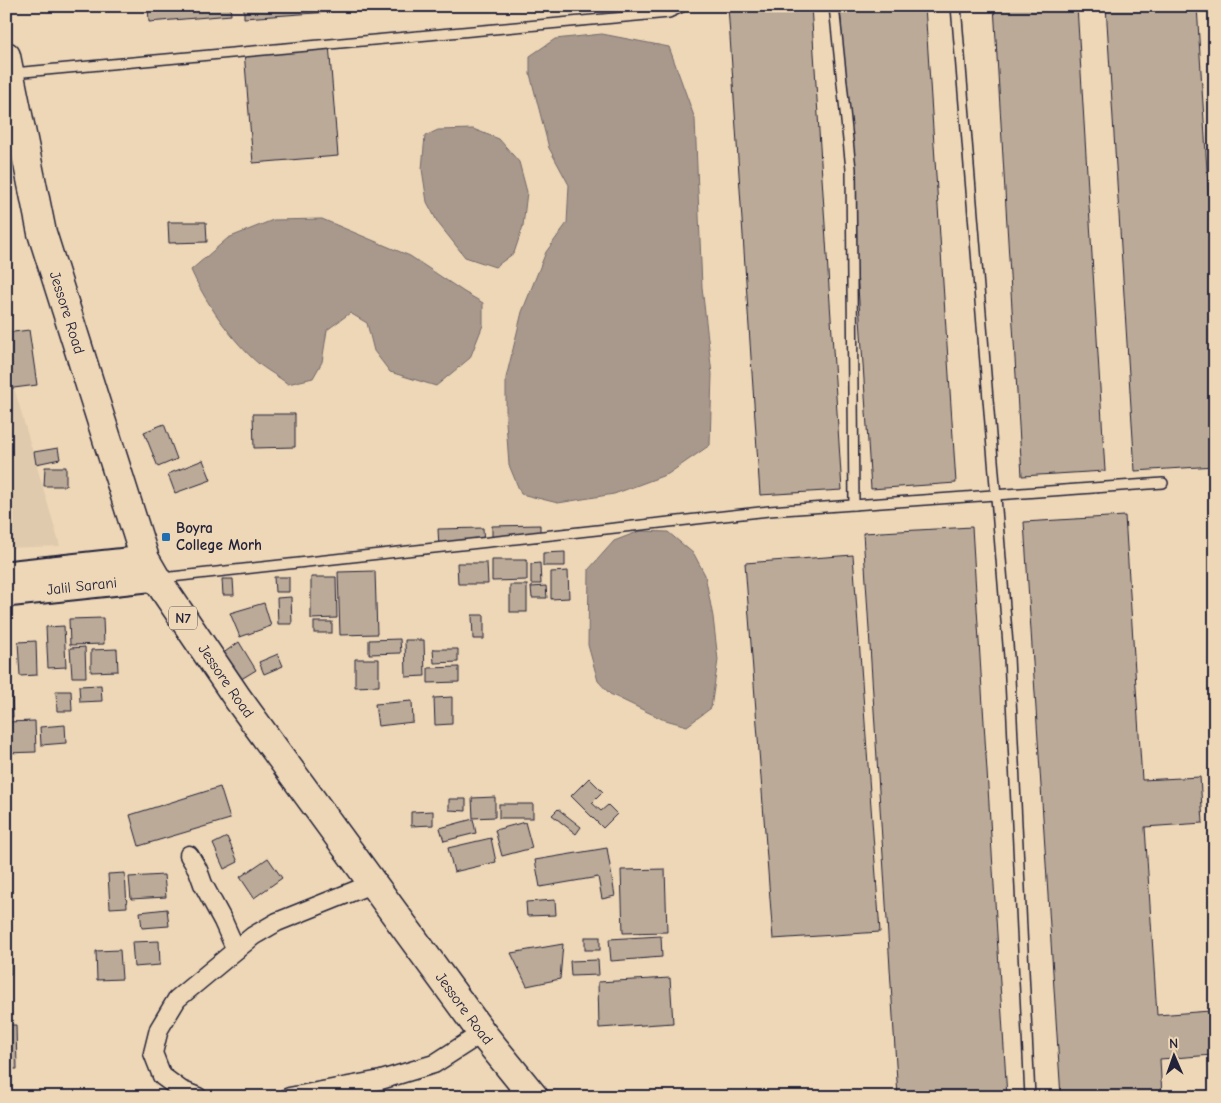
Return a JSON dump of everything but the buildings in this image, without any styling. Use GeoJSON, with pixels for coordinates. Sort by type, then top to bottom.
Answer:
{"type":"FeatureCollection","features":[{"type":"Feature","properties":{"kind":"highway","name":"Jessore Road"},"geometry":{"type":"LineString","coordinates":[[8,64],[42,233],[151,569],[238,699],[482,1033],[534,1097]]}},
{"type":"Feature","properties":{"kind":"main road","name":"Jalil Sarani"},"geometry":{"type":"LineString","coordinates":[[6,574],[151,569]]}},
{"type":"Feature","properties":{"kind":"main road","name":"Jalil Sarani"},"geometry":{"type":"LineString","coordinates":[[6,594],[151,569]]}},
{"type":"Feature","properties":{"kind":"street"},"geometry":{"type":"LineString","coordinates":[[188,855],[198,870],[236,950]]}},
{"type":"Feature","properties":{"kind":"street"},"geometry":{"type":"LineString","coordinates":[[198,1097],[181,1090],[162,1076],[153,1053],[159,1029],[177,999],[254,936],[277,922],[374,884]]}},
{"type":"Feature","properties":{"kind":"street"},"geometry":{"type":"LineString","coordinates":[[290,1097],[381,1080],[434,1064],[482,1033]]}},
{"type":"Feature","properties":{"kind":"lane"},"geometry":{"type":"LineString","coordinates":[[8,64],[669,13],[684,6]]}},
{"type":"Feature","properties":{"kind":"lane"},"geometry":{"type":"LineString","coordinates":[[834,6],[851,170],[854,505]]}},
{"type":"Feature","properties":{"kind":"lane"},"geometry":{"type":"LineString","coordinates":[[956,6],[1009,657],[1030,1097]]}},
{"type":"Feature","properties":{"kind":"lane"},"geometry":{"type":"LineString","coordinates":[[151,569],[759,512],[1163,483]]}},
{"type":"Feature","properties":{"kind":"shaded area"},"geometry":{"type":"Polygon","coordinates":[[[602,34],[669,47],[695,119],[702,287],[712,374],[710,445],[668,474],[614,494],[558,503],[521,494],[509,465],[506,422],[506,378],[522,312],[546,252],[567,223],[569,185],[549,148],[530,74],[530,56],[555,39],[602,34]]]}},
{"type":"Feature","properties":{"kind":"shaded area"},"geometry":{"type":"Polygon","coordinates":[[[473,129],[499,139],[519,162],[527,192],[523,226],[514,253],[495,267],[465,257],[438,223],[427,202],[422,169],[425,136],[438,130],[473,129]]]}},
{"type":"Feature","properties":{"kind":"shaded area"},"geometry":{"type":"Polygon","coordinates":[[[322,219],[410,256],[483,303],[483,325],[470,358],[436,386],[390,372],[374,351],[367,323],[350,313],[327,330],[322,362],[313,378],[288,384],[249,355],[220,320],[191,270],[228,238],[273,220],[322,219]]]}},
{"type":"Feature","properties":{"kind":"shaded area"},"geometry":{"type":"Polygon","coordinates":[[[6,360],[60,546],[6,548],[6,360]]]}},
{"type":"Feature","properties":{"kind":"shaded area"},"geometry":{"type":"Polygon","coordinates":[[[640,531],[668,532],[694,554],[705,575],[713,617],[718,660],[711,708],[687,726],[662,719],[610,694],[598,681],[588,645],[589,569],[614,541],[640,531]]]}},
{"type":"Feature","properties":{"kind":"place","name":"Boyra College Morh"},"geometry":{"type":"Point","coordinates":[166,537]}}]}
